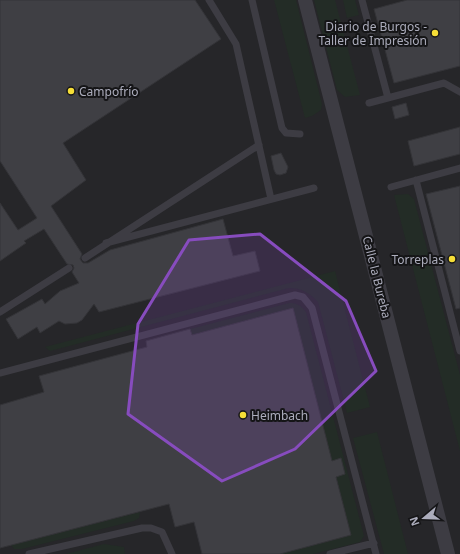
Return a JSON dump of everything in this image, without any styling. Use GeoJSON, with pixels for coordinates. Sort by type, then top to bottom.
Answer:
{"type":"FeatureCollection","features":[{"type":"Feature","properties":{"kind":"street","name":"Calle la Bureba"},"geometry":{"type":"LineString","coordinates":[[305,0],[448,554]]}},
{"type":"Feature","properties":{"kind":"lane"},"geometry":{"type":"LineString","coordinates":[[209,0],[236,44],[271,199]]}},
{"type":"Feature","properties":{"kind":"lane"},"geometry":{"type":"LineString","coordinates":[[252,0],[282,128],[286,133],[300,134]]}},
{"type":"Feature","properties":{"kind":"lane"},"geometry":{"type":"LineString","coordinates":[[362,0],[388,98]]}},
{"type":"Feature","properties":{"kind":"lane"},"geometry":{"type":"LineString","coordinates":[[369,103],[444,83],[460,92]]}},
{"type":"Feature","properties":{"kind":"lane"},"geometry":{"type":"LineString","coordinates":[[85,258],[259,145]]}},
{"type":"Feature","properties":{"kind":"lane"},"geometry":{"type":"LineString","coordinates":[[392,187],[460,168]]}},
{"type":"Feature","properties":{"kind":"lane"},"geometry":{"type":"LineString","coordinates":[[416,180],[460,351]]}},
{"type":"Feature","properties":{"kind":"lane"},"geometry":{"type":"LineString","coordinates":[[106,244],[314,188]]}},
{"type":"Feature","properties":{"kind":"lane"},"geometry":{"type":"LineString","coordinates":[[0,312],[69,268]]}},
{"type":"Feature","properties":{"kind":"lane"},"geometry":{"type":"LineString","coordinates":[[0,373],[295,295],[303,297],[312,308],[376,554]]}},
{"type":"Feature","properties":{"kind":"lane"},"geometry":{"type":"LineString","coordinates":[[28,554],[133,530],[151,528],[162,532],[172,554]]}},
{"type":"Feature","properties":{"kind":"lane"},"geometry":{"type":"LineString","coordinates":[[330,554],[374,543]]}},
{"type":"Feature","properties":{"kind":"highlighted area"},"geometry":{"type":"Polygon","coordinates":[[[260,234],[346,301],[376,371],[295,449],[222,481],[128,414],[138,324],[189,240],[260,234]]]}},
{"type":"Feature","properties":{"kind":"shaded area"},"geometry":{"type":"Polygon","coordinates":[[[0,0],[460,0],[460,554],[0,554],[0,0]]]}},
{"type":"Feature","properties":{"kind":"shaded area"},"geometry":{"type":"Polygon","coordinates":[[[274,0],[296,0],[322,104],[321,110],[312,116],[305,118],[274,0]]]}},
{"type":"Feature","properties":{"kind":"shaded area"},"geometry":{"type":"Polygon","coordinates":[[[314,0],[335,0],[360,95],[345,97],[337,90],[314,0]]]}},
{"type":"Feature","properties":{"kind":"shaded area"},"geometry":{"type":"Polygon","coordinates":[[[343,0],[355,0],[359,15],[347,18],[343,0]]]}},
{"type":"Feature","properties":{"kind":"shaded area"},"geometry":{"type":"Polygon","coordinates":[[[408,194],[414,199],[460,375],[460,451],[394,195],[408,194]]]}},
{"type":"Feature","properties":{"kind":"shaded area"},"geometry":{"type":"Polygon","coordinates":[[[335,271],[370,407],[347,413],[318,302],[302,290],[298,289],[289,288],[50,351],[45,347],[335,271]]]}},
{"type":"Feature","properties":{"kind":"shaded area"},"geometry":{"type":"Polygon","coordinates":[[[289,303],[299,305],[306,312],[364,536],[360,542],[313,554],[280,554],[351,535],[293,309],[192,335],[190,329],[289,303]]]}},
{"type":"Feature","properties":{"kind":"shaded area"},"geometry":{"type":"Polygon","coordinates":[[[377,432],[408,554],[384,554],[353,438],[377,432]]]}},
{"type":"Feature","properties":{"kind":"shaded area"},"geometry":{"type":"Polygon","coordinates":[[[140,512],[139,518],[134,521],[22,549],[14,549],[11,545],[140,512]]]}},
{"type":"Feature","properties":{"kind":"shaded area"},"geometry":{"type":"Polygon","coordinates":[[[104,544],[124,547],[125,554],[66,554],[104,544]]]}},
{"type":"Feature","properties":{"kind":"building","name":"Campofrío"},"geometry":{"type":"Polygon","coordinates":[[[0,0],[195,0],[221,39],[63,143],[86,180],[51,206],[82,254],[80,259],[83,263],[88,263],[110,250],[223,219],[233,256],[255,251],[260,271],[99,312],[94,304],[82,320],[77,323],[65,324],[59,321],[40,333],[37,327],[18,339],[6,319],[42,299],[45,304],[60,291],[79,283],[72,272],[74,268],[73,265],[67,264],[44,229],[24,241],[26,243],[0,261],[0,203],[18,230],[37,218],[0,161],[0,0]]]}},
{"type":"Feature","properties":{"kind":"building","name":"Diario de Burgos - Taller de Impresión"},"geometry":{"type":"Polygon","coordinates":[[[407,0],[460,0],[460,66],[394,83],[374,9],[407,0]]]}},
{"type":"Feature","properties":{"kind":"building"},"geometry":{"type":"Polygon","coordinates":[[[406,103],[409,115],[395,119],[392,107],[406,103]]]}},
{"type":"Feature","properties":{"kind":"building"},"geometry":{"type":"Polygon","coordinates":[[[460,127],[460,154],[414,166],[408,141],[460,127]]]}},
{"type":"Feature","properties":{"kind":"building"},"geometry":{"type":"Polygon","coordinates":[[[281,153],[288,167],[286,173],[280,175],[276,174],[274,170],[271,156],[281,153]]]}},
{"type":"Feature","properties":{"kind":"building","name":"Torreplas"},"geometry":{"type":"Polygon","coordinates":[[[460,186],[460,308],[456,309],[426,194],[460,186]]]}},
{"type":"Feature","properties":{"kind":"building"},"geometry":{"type":"Polygon","coordinates":[[[293,308],[332,461],[341,458],[345,474],[336,477],[351,535],[280,554],[202,554],[194,522],[175,527],[169,504],[0,548],[0,405],[44,392],[39,376],[147,347],[146,341],[190,329],[192,335],[293,308]]]}},
{"type":"Feature","properties":{"kind":"place","name":"Diario de Burgos - Taller de Impresión"},"geometry":{"type":"Point","coordinates":[435,33]}},
{"type":"Feature","properties":{"kind":"place","name":"Campofrío"},"geometry":{"type":"Point","coordinates":[71,91]}},
{"type":"Feature","properties":{"kind":"place","name":"Torreplas"},"geometry":{"type":"Point","coordinates":[452,259]}},
{"type":"Feature","properties":{"kind":"place","name":"Heimbach"},"geometry":{"type":"Point","coordinates":[243,415]}}]}
